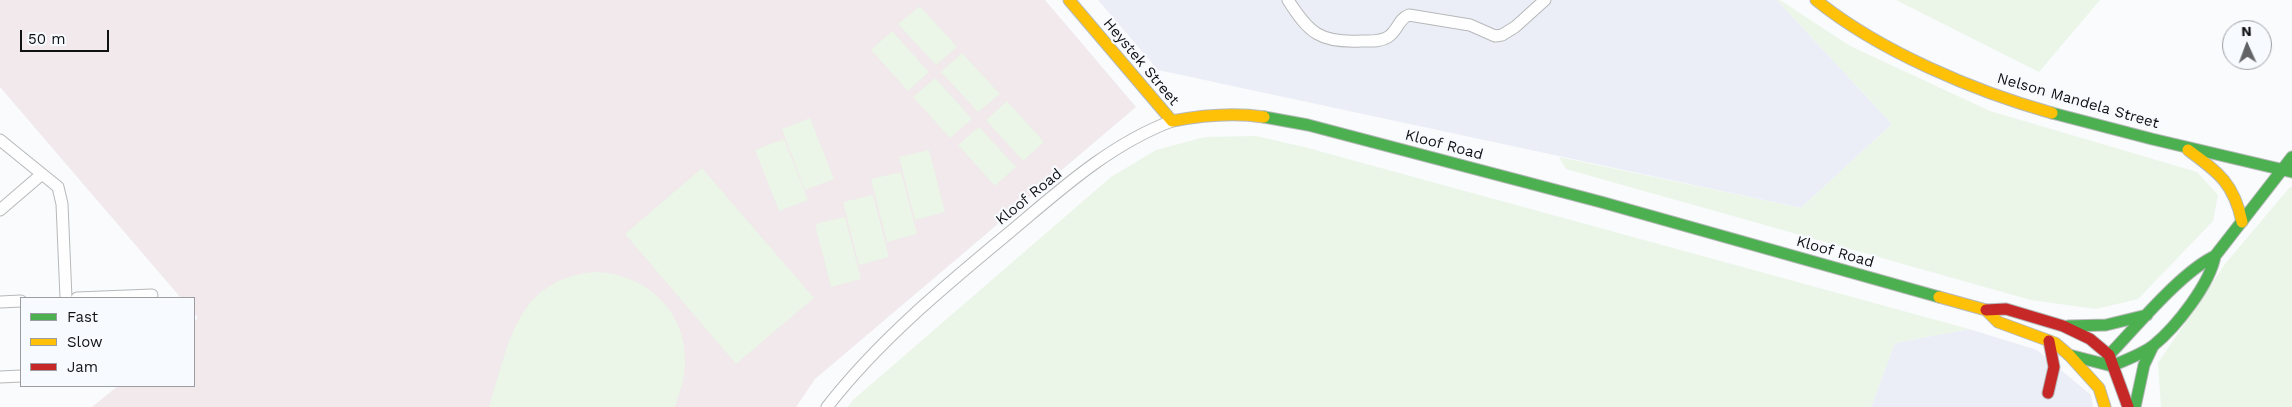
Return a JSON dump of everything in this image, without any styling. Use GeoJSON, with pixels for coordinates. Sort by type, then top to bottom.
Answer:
{"type":"FeatureCollection","features":[{"type":"Feature","properties":{"kind":"street","name":"Heystek Street"},"geometry":{"type":"LineString","coordinates":[[1069,0],[1172,121]]}},
{"type":"Feature","properties":{"kind":"street"},"geometry":{"type":"LineString","coordinates":[[1288,0],[1301,20],[1316,34],[1330,39],[1350,42],[1378,41],[1386,38],[1395,31],[1399,21],[1409,14],[1470,26],[1495,36],[1502,35],[1515,27],[1545,0]]}},
{"type":"Feature","properties":{"kind":"street","name":"Nelson Mandela Street"},"geometry":{"type":"LineString","coordinates":[[1816,0],[1857,29],[1896,50],[1946,75],[1996,94],[2089,123],[2287,171]]}},
{"type":"Feature","properties":{"kind":"street","name":"Kloof Road"},"geometry":{"type":"LineString","coordinates":[[827,407],[852,375],[885,340],[1042,205],[1092,165],[1149,129],[1172,121],[1204,115],[1230,114],[1255,116],[1308,125],[1601,202],[1986,310],[1991,318],[1998,322],[2055,343],[2069,355],[2098,388],[2105,407]]}},
{"type":"Feature","properties":{"kind":"street"},"geometry":{"type":"LineString","coordinates":[[0,140],[54,182],[60,194],[66,297]]}},
{"type":"Feature","properties":{"kind":"street"},"geometry":{"type":"LineString","coordinates":[[2182,145],[2222,175],[2233,189],[2239,202],[2242,222]]}},
{"type":"Feature","properties":{"kind":"street"},"geometry":{"type":"LineString","coordinates":[[2098,388],[2109,361],[2150,314],[2202,262],[2215,256],[2287,171],[2292,157]]}},
{"type":"Feature","properties":{"kind":"street"},"geometry":{"type":"LineString","coordinates":[[0,210],[42,174]]}},
{"type":"Feature","properties":{"kind":"street"},"geometry":{"type":"LineString","coordinates":[[2136,407],[2141,376],[2153,346],[2173,326],[2198,293],[2213,268],[2215,256]]}},
{"type":"Feature","properties":{"kind":"street"},"geometry":{"type":"LineString","coordinates":[[101,297],[152,295]]}},
{"type":"Feature","properties":{"kind":"street"},"geometry":{"type":"LineString","coordinates":[[0,302],[20,301]]}},
{"type":"Feature","properties":{"kind":"street"},"geometry":{"type":"LineString","coordinates":[[1986,310],[2006,310],[2063,326],[2085,336],[2109,361],[2128,407]]}},
{"type":"Feature","properties":{"kind":"street"},"geometry":{"type":"LineString","coordinates":[[2063,326],[2106,325],[2150,314]]}},
{"type":"Feature","properties":{"kind":"street"},"geometry":{"type":"LineString","coordinates":[[2048,393],[2056,368],[2049,341]]}},
{"type":"Feature","properties":{"kind":"street"},"geometry":{"type":"LineString","coordinates":[[2069,355],[2109,361],[2153,346]]}},
{"type":"Feature","properties":{"kind":"street"},"geometry":{"type":"LineString","coordinates":[[0,377],[20,376]]}},
{"type":"Feature","properties":{"kind":"shaded area"},"geometry":{"type":"Polygon","coordinates":[[[0,0],[1045,0],[1136,107],[815,379],[796,407],[92,407],[117,387],[195,387],[195,320],[198,318],[195,314],[195,297],[180,297],[0,87],[0,0]]]}},
{"type":"Feature","properties":{"kind":"shaded area"},"geometry":{"type":"Polygon","coordinates":[[[1098,0],[1777,0],[1892,124],[1801,208],[1158,70],[1098,0]]]}},
{"type":"Feature","properties":{"kind":"shaded area"},"geometry":{"type":"Polygon","coordinates":[[[1777,0],[1780,0],[1850,46],[1990,111],[2197,172],[2218,195],[2213,221],[2138,299],[2096,309],[2031,300],[1566,169],[1559,157],[1801,208],[1892,124],[1777,0]]]}},
{"type":"Feature","properties":{"kind":"shaded area"},"geometry":{"type":"Polygon","coordinates":[[[1896,0],[2100,0],[2039,72],[1896,0]]]}},
{"type":"Feature","properties":{"kind":"shaded area"},"geometry":{"type":"Polygon","coordinates":[[[920,6],[957,47],[936,65],[898,24],[920,6]]]}},
{"type":"Feature","properties":{"kind":"shaded area"},"geometry":{"type":"Polygon","coordinates":[[[892,31],[929,72],[908,91],[871,50],[892,31]]]}},
{"type":"Feature","properties":{"kind":"shaded area"},"geometry":{"type":"Polygon","coordinates":[[[962,53],[1000,94],[978,112],[941,72],[962,53]]]}},
{"type":"Feature","properties":{"kind":"shaded area"},"geometry":{"type":"Polygon","coordinates":[[[935,78],[972,119],[950,138],[913,97],[935,78]]]}},
{"type":"Feature","properties":{"kind":"shaded area"},"geometry":{"type":"Polygon","coordinates":[[[1007,101],[1044,142],[1023,161],[986,120],[1007,101]]]}},
{"type":"Feature","properties":{"kind":"shaded area"},"geometry":{"type":"Polygon","coordinates":[[[810,118],[834,179],[805,190],[782,129],[810,118]]]}},
{"type":"Feature","properties":{"kind":"shaded area"},"geometry":{"type":"Polygon","coordinates":[[[979,127],[1016,167],[995,186],[958,145],[979,127]]]}},
{"type":"Feature","properties":{"kind":"shaded area"},"geometry":{"type":"Polygon","coordinates":[[[1256,136],[1304,147],[1969,329],[1895,343],[1871,407],[848,407],[853,400],[1111,177],[1156,150],[1205,137],[1256,136]]]}},
{"type":"Feature","properties":{"kind":"shaded area"},"geometry":{"type":"Polygon","coordinates":[[[784,139],[808,200],[779,211],[755,150],[784,139]]]}},
{"type":"Feature","properties":{"kind":"shaded area"},"geometry":{"type":"Polygon","coordinates":[[[929,150],[945,212],[915,220],[899,157],[929,150]]]}},
{"type":"Feature","properties":{"kind":"shaded area"},"geometry":{"type":"Polygon","coordinates":[[[702,168],[814,298],[736,364],[625,234],[702,168]]]}},
{"type":"Feature","properties":{"kind":"shaded area"},"geometry":{"type":"Polygon","coordinates":[[[901,172],[917,234],[887,242],[871,179],[901,172]]]}},
{"type":"Feature","properties":{"kind":"shaded area"},"geometry":{"type":"Polygon","coordinates":[[[2290,187],[2292,187],[2292,407],[2161,407],[2158,363],[2225,264],[2290,187]]]}},
{"type":"Feature","properties":{"kind":"shaded area"},"geometry":{"type":"Polygon","coordinates":[[[873,195],[889,257],[859,265],[843,202],[873,195]]]}},
{"type":"Feature","properties":{"kind":"shaded area"},"geometry":{"type":"Polygon","coordinates":[[[845,217],[861,279],[831,287],[815,224],[845,217]]]}},
{"type":"Feature","properties":{"kind":"shaded area"},"geometry":{"type":"Polygon","coordinates":[[[596,272],[614,274],[630,279],[658,297],[669,309],[683,340],[685,358],[684,377],[675,407],[489,407],[511,338],[520,318],[532,301],[548,287],[569,277],[596,272]]]}},
{"type":"Feature","properties":{"kind":"shaded area"},"geometry":{"type":"Polygon","coordinates":[[[1969,329],[2037,350],[2091,395],[2093,407],[1871,407],[1895,343],[1969,329]]]}},
{"type":"Feature","properties":{"kind":"traffic: fast"},"geometry":{"type":"LineString","coordinates":[[2052,113],[2292,172]]}},
{"type":"Feature","properties":{"kind":"traffic: fast"},"geometry":{"type":"LineString","coordinates":[[1264,117],[1308,125],[1601,202],[1939,297]]}},
{"type":"Feature","properties":{"kind":"traffic: fast"},"geometry":{"type":"LineString","coordinates":[[2069,355],[2112,366],[2154,345],[2191,304],[2206,279],[2215,256],[2292,157]]}},
{"type":"Feature","properties":{"kind":"traffic: fast"},"geometry":{"type":"LineString","coordinates":[[2105,364],[2109,355],[2174,287],[2188,274],[2215,256]]}},
{"type":"Feature","properties":{"kind":"traffic: fast"},"geometry":{"type":"LineString","coordinates":[[2068,326],[2106,325],[2147,315]]}},
{"type":"Feature","properties":{"kind":"traffic: fast"},"geometry":{"type":"LineString","coordinates":[[2135,407],[2144,365],[2153,346]]}},
{"type":"Feature","properties":{"kind":"traffic: slow"},"geometry":{"type":"LineString","coordinates":[[1069,0],[1172,121],[1218,115],[1264,117]]}},
{"type":"Feature","properties":{"kind":"traffic: slow"},"geometry":{"type":"LineString","coordinates":[[1816,0],[1868,36],[1928,67],[1991,93],[2052,113]]}},
{"type":"Feature","properties":{"kind":"traffic: slow"},"geometry":{"type":"LineString","coordinates":[[2188,150],[2208,165],[2223,180],[2234,197],[2242,222]]}},
{"type":"Feature","properties":{"kind":"traffic: slow"},"geometry":{"type":"LineString","coordinates":[[1939,297],[1986,310],[1998,322],[2055,343],[2069,355],[2099,388],[2105,407]]}},
{"type":"Feature","properties":{"kind":"traffic: jam"},"geometry":{"type":"LineString","coordinates":[[1986,310],[2006,309],[2063,326],[2090,339],[2109,355],[2128,407]]}},
{"type":"Feature","properties":{"kind":"traffic: jam"},"geometry":{"type":"LineString","coordinates":[[2048,393],[2054,367],[2049,341]]}}]}
